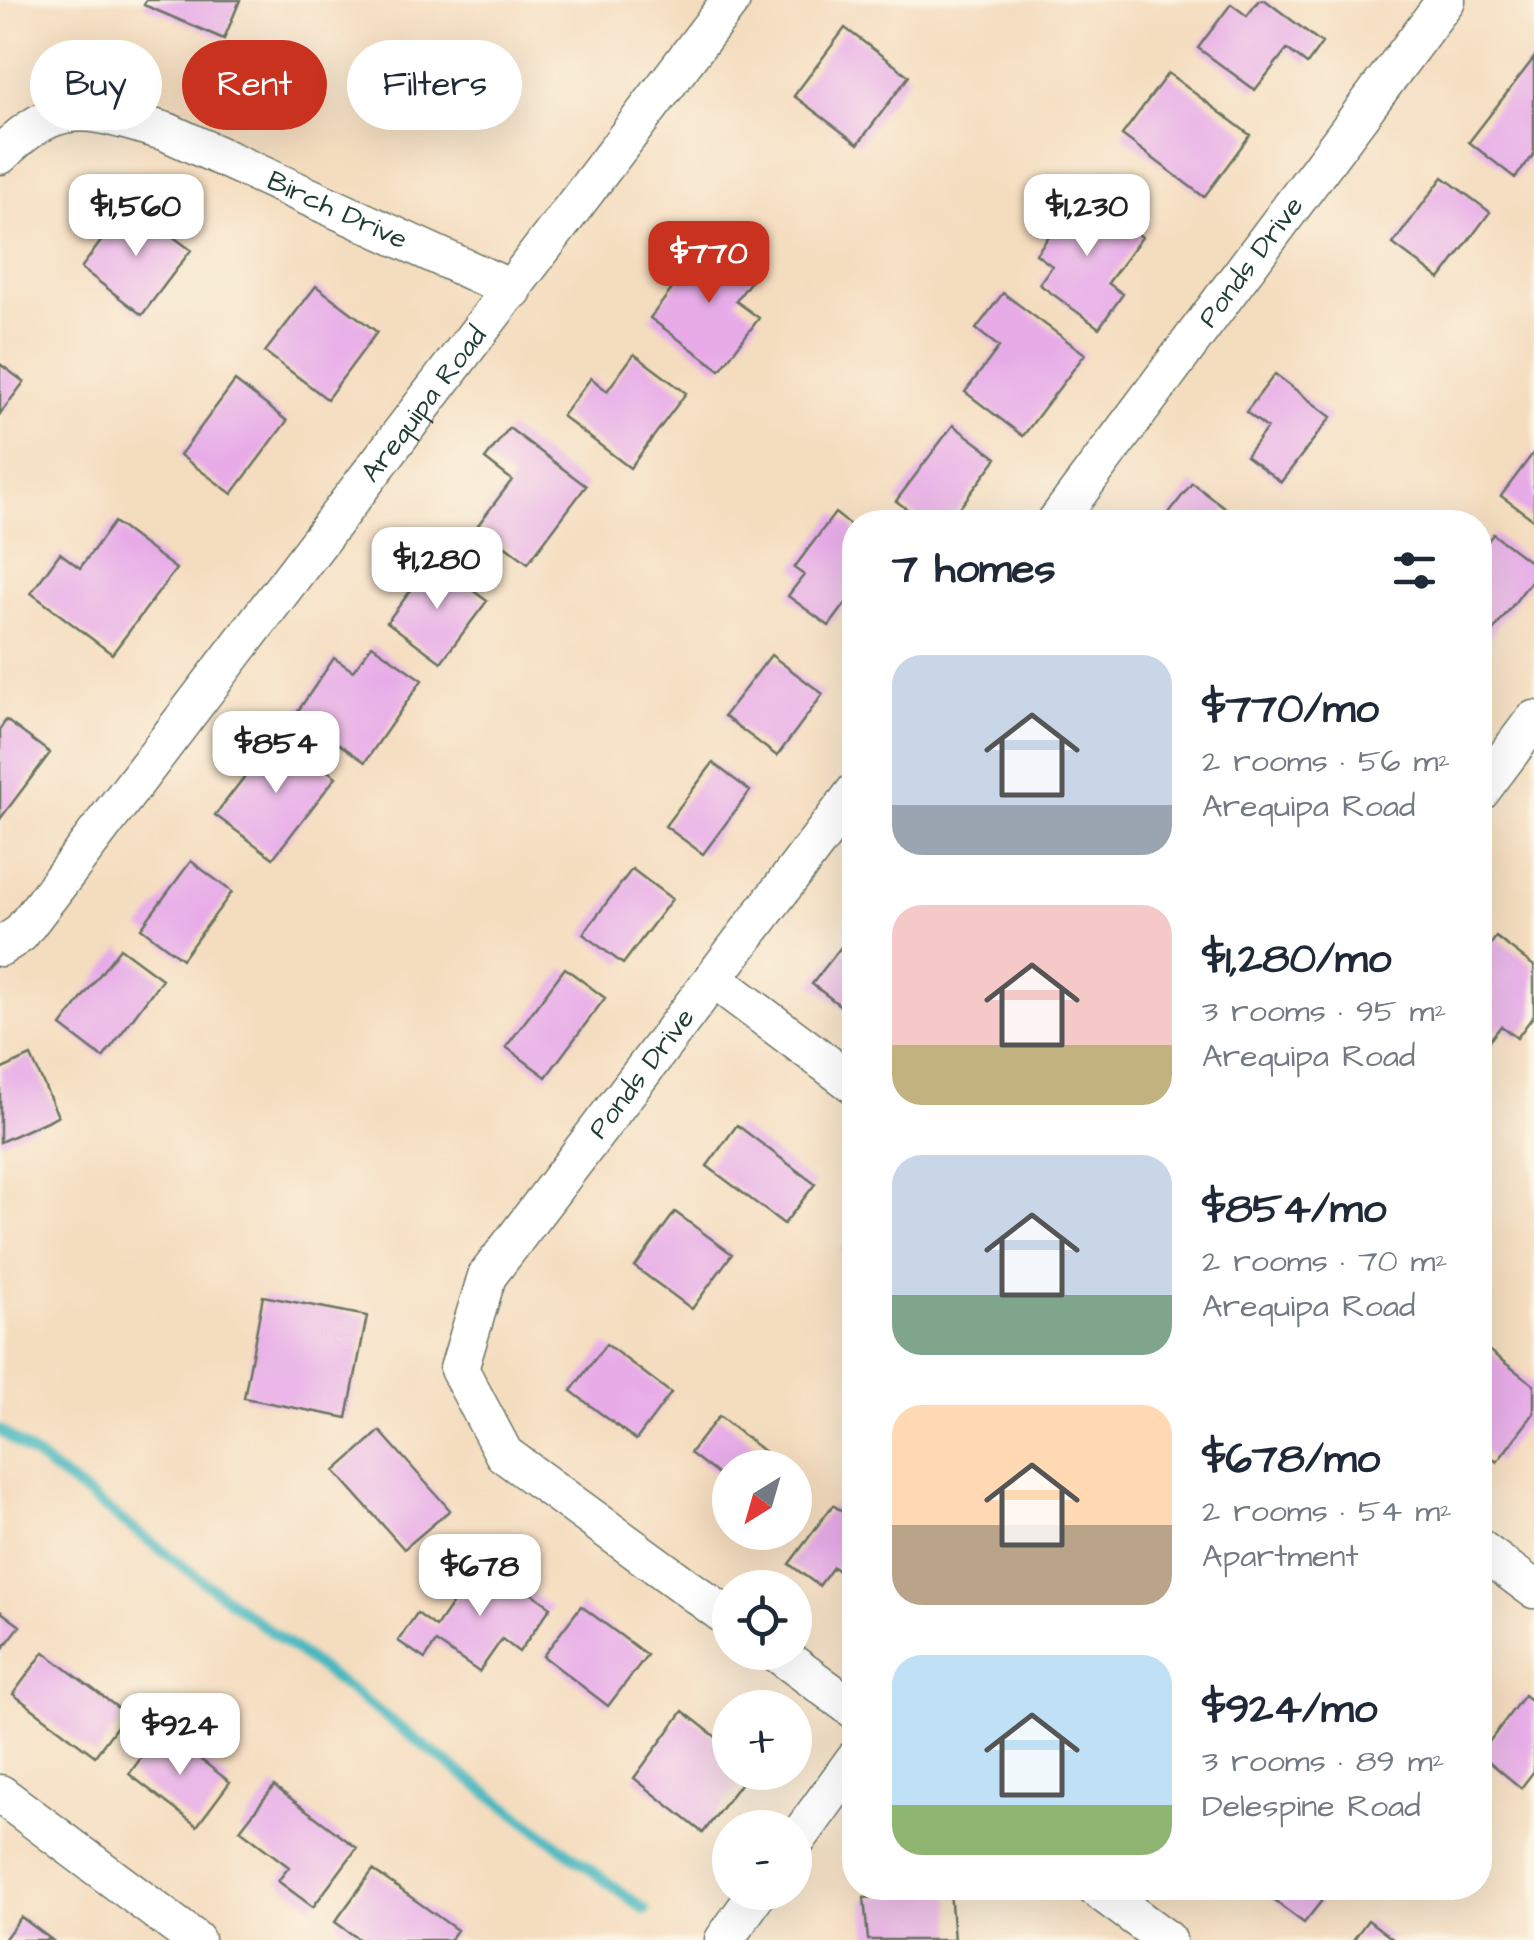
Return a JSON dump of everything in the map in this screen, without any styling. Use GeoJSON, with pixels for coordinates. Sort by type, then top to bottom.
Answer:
{"type":"FeatureCollection","features":[{"type":"Feature","properties":{"kind":"street","name":"Arequipa Road"},"geometry":{"type":"LineString","coordinates":[[0,947],[20,934],[731,0]]}},
{"type":"Feature","properties":{"kind":"street","name":"Ponds Drive"},"geometry":{"type":"LineString","coordinates":[[1065,510],[1446,0]]}},
{"type":"Feature","properties":{"kind":"street","name":"Birch Drive"},"geometry":{"type":"LineString","coordinates":[[0,155],[19,136],[64,110],[108,115],[167,132],[513,290]]}},
{"type":"Feature","properties":{"kind":"street"},"geometry":{"type":"LineString","coordinates":[[1492,776],[1534,720]]}},
{"type":"Feature","properties":{"kind":"street","name":"Ponds Drive"},"geometry":{"type":"LineString","coordinates":[[712,1606],[504,1454],[459,1369],[487,1276],[842,809]]}},
{"type":"Feature","properties":{"kind":"street"},"geometry":{"type":"LineString","coordinates":[[714,980],[842,1076]]}},
{"type":"Feature","properties":{"kind":"street"},"geometry":{"type":"LineString","coordinates":[[1492,1554],[1527,1570]]}},
{"type":"Feature","properties":{"kind":"street"},"geometry":{"type":"LineString","coordinates":[[801,1670],[842,1700]]}},
{"type":"Feature","properties":{"kind":"street"},"geometry":{"type":"LineString","coordinates":[[812,1818],[842,1777]]}},
{"type":"Feature","properties":{"kind":"street"},"geometry":{"type":"LineString","coordinates":[[0,1794],[196,1940]]}},
{"type":"Feature","properties":{"kind":"street"},"geometry":{"type":"LineString","coordinates":[[1112,1900],[1167,1940]]}},
{"type":"Feature","properties":{"kind":"street"},"geometry":{"type":"LineString","coordinates":[[724,1940],[745,1910]]}},
{"type":"Feature","properties":{"kind":"building"},"geometry":{"type":"Polygon","coordinates":[[[146,0],[240,0],[224,39],[144,5],[146,0]]]}},
{"type":"Feature","properties":{"kind":"building"},"geometry":{"type":"Polygon","coordinates":[[[1259,0],[1265,0],[1322,43],[1307,64],[1287,49],[1255,90],[1198,48],[1231,4],[1247,16],[1259,0]]]}},
{"type":"Feature","properties":{"kind":"building"},"geometry":{"type":"Polygon","coordinates":[[[845,28],[909,76],[858,144],[794,96],[845,28]]]}},
{"type":"Feature","properties":{"kind":"building"},"geometry":{"type":"Polygon","coordinates":[[[1534,58],[1534,154],[1515,178],[1469,142],[1534,58]]]}},
{"type":"Feature","properties":{"kind":"building"},"geometry":{"type":"Polygon","coordinates":[[[1168,73],[1250,135],[1204,197],[1122,135],[1168,73]]]}},
{"type":"Feature","properties":{"kind":"building"},"geometry":{"type":"Polygon","coordinates":[[[1443,177],[1490,212],[1440,279],[1393,244],[1443,177]]]}},
{"type":"Feature","properties":{"kind":"building"},"geometry":{"type":"Polygon","coordinates":[[[1080,193],[1142,237],[1108,283],[1123,294],[1099,328],[1039,284],[1052,266],[1036,254],[1080,193]]]}},
{"type":"Feature","properties":{"kind":"building"},"geometry":{"type":"Polygon","coordinates":[[[129,204],[191,250],[142,315],[81,268],[129,204]]]}},
{"type":"Feature","properties":{"kind":"building"},"geometry":{"type":"Polygon","coordinates":[[[710,239],[756,274],[736,301],[759,318],[720,370],[650,318],[710,239]]]}},
{"type":"Feature","properties":{"kind":"building"},"geometry":{"type":"Polygon","coordinates":[[[316,286],[377,332],[327,399],[265,352],[316,286]]]}},
{"type":"Feature","properties":{"kind":"building"},"geometry":{"type":"Polygon","coordinates":[[[1003,293],[1085,354],[1023,436],[965,392],[999,347],[976,329],[1003,293]]]}},
{"type":"Feature","properties":{"kind":"building"},"geometry":{"type":"Polygon","coordinates":[[[634,354],[686,393],[630,468],[562,416],[591,378],[607,391],[634,354]]]}},
{"type":"Feature","properties":{"kind":"building"},"geometry":{"type":"Polygon","coordinates":[[[0,364],[24,382],[0,414],[0,364]]]}},
{"type":"Feature","properties":{"kind":"building"},"geometry":{"type":"Polygon","coordinates":[[[1275,374],[1331,417],[1281,482],[1246,456],[1267,428],[1246,412],[1275,374]]]}},
{"type":"Feature","properties":{"kind":"building"},"geometry":{"type":"Polygon","coordinates":[[[235,381],[287,421],[232,494],[180,455],[235,381]]]}},
{"type":"Feature","properties":{"kind":"building"},"geometry":{"type":"Polygon","coordinates":[[[953,425],[997,458],[958,510],[908,510],[896,501],[953,425]]]}},
{"type":"Feature","properties":{"kind":"building"},"geometry":{"type":"Polygon","coordinates":[[[509,428],[586,486],[528,563],[478,525],[512,480],[485,459],[509,428]]]}},
{"type":"Feature","properties":{"kind":"building"},"geometry":{"type":"Polygon","coordinates":[[[1534,452],[1534,520],[1501,496],[1534,452]]]}},
{"type":"Feature","properties":{"kind":"building"},"geometry":{"type":"Polygon","coordinates":[[[1192,483],[1228,510],[1171,510],[1192,483]]]}},
{"type":"Feature","properties":{"kind":"building"},"geometry":{"type":"Polygon","coordinates":[[[835,513],[842,519],[842,608],[829,626],[788,596],[804,575],[794,568],[835,513]]]}},
{"type":"Feature","properties":{"kind":"building"},"geometry":{"type":"Polygon","coordinates":[[[114,522],[176,569],[112,654],[31,593],[60,553],[80,568],[114,522]]]}},
{"type":"Feature","properties":{"kind":"building"},"geometry":{"type":"Polygon","coordinates":[[[1492,535],[1534,565],[1534,577],[1492,632],[1492,535]]]}},
{"type":"Feature","properties":{"kind":"building"},"geometry":{"type":"Polygon","coordinates":[[[433,561],[487,601],[441,662],[387,622],[433,561]]]}},
{"type":"Feature","properties":{"kind":"building"},"geometry":{"type":"Polygon","coordinates":[[[372,645],[422,680],[365,762],[296,714],[334,658],[353,671],[372,645]]]}},
{"type":"Feature","properties":{"kind":"building"},"geometry":{"type":"Polygon","coordinates":[[[771,655],[823,694],[777,756],[724,716],[771,655]]]}},
{"type":"Feature","properties":{"kind":"building"},"geometry":{"type":"Polygon","coordinates":[[[6,720],[50,753],[0,819],[0,729],[6,720]]]}},
{"type":"Feature","properties":{"kind":"building"},"geometry":{"type":"Polygon","coordinates":[[[278,733],[336,777],[273,858],[215,815],[278,733]]]}},
{"type":"Feature","properties":{"kind":"building"},"geometry":{"type":"Polygon","coordinates":[[[713,763],[750,791],[703,854],[665,826],[713,763]]]}},
{"type":"Feature","properties":{"kind":"building"},"geometry":{"type":"Polygon","coordinates":[[[191,861],[232,892],[182,959],[141,928],[191,861]]]}},
{"type":"Feature","properties":{"kind":"building"},"geometry":{"type":"Polygon","coordinates":[[[632,869],[672,899],[623,964],[583,934],[632,869]]]}},
{"type":"Feature","properties":{"kind":"building"},"geometry":{"type":"Polygon","coordinates":[[[1496,937],[1534,966],[1534,1015],[1517,1038],[1501,1026],[1492,1037],[1492,942],[1496,937]]]}},
{"type":"Feature","properties":{"kind":"building"},"geometry":{"type":"Polygon","coordinates":[[[841,947],[842,948],[842,1007],[812,984],[841,947]]]}},
{"type":"Feature","properties":{"kind":"building"},"geometry":{"type":"Polygon","coordinates":[[[120,948],[162,979],[103,1058],[61,1026],[120,948]]]}},
{"type":"Feature","properties":{"kind":"building"},"geometry":{"type":"Polygon","coordinates":[[[565,968],[605,998],[546,1077],[506,1047],[565,968]]]}},
{"type":"Feature","properties":{"kind":"building"},"geometry":{"type":"Polygon","coordinates":[[[31,1056],[58,1116],[0,1142],[0,1070],[31,1056]]]}},
{"type":"Feature","properties":{"kind":"building"},"geometry":{"type":"Polygon","coordinates":[[[737,1125],[815,1184],[784,1224],[707,1166],[737,1125]]]}},
{"type":"Feature","properties":{"kind":"building"},"geometry":{"type":"Polygon","coordinates":[[[675,1212],[732,1254],[692,1309],[635,1267],[675,1212]]]}},
{"type":"Feature","properties":{"kind":"building"},"geometry":{"type":"Polygon","coordinates":[[[263,1296],[367,1316],[347,1418],[244,1398],[263,1296]]]}},
{"type":"Feature","properties":{"kind":"building"},"geometry":{"type":"Polygon","coordinates":[[[606,1344],[671,1393],[636,1440],[571,1391],[606,1344]]]}},
{"type":"Feature","properties":{"kind":"building"},"geometry":{"type":"Polygon","coordinates":[[[1492,1353],[1534,1385],[1534,1413],[1497,1462],[1492,1458],[1492,1353]]]}},
{"type":"Feature","properties":{"kind":"building"},"geometry":{"type":"Polygon","coordinates":[[[719,1416],[762,1450],[712,1450],[712,1470],[690,1453],[719,1416]]]}},
{"type":"Feature","properties":{"kind":"building"},"geometry":{"type":"Polygon","coordinates":[[[380,1431],[450,1510],[404,1549],[335,1471],[380,1431]]]}},
{"type":"Feature","properties":{"kind":"building"},"geometry":{"type":"Polygon","coordinates":[[[833,1505],[842,1512],[842,1574],[833,1567],[819,1586],[812,1581],[812,1570],[797,1570],[789,1564],[799,1550],[812,1550],[812,1533],[833,1505]]]}},
{"type":"Feature","properties":{"kind":"building"},"geometry":{"type":"Polygon","coordinates":[[[483,1559],[551,1607],[519,1652],[502,1639],[479,1672],[436,1642],[425,1659],[398,1641],[417,1613],[436,1627],[483,1559]]]}},
{"type":"Feature","properties":{"kind":"building"},"geometry":{"type":"Polygon","coordinates":[[[581,1606],[647,1655],[608,1706],[543,1656],[581,1606]]]}},
{"type":"Feature","properties":{"kind":"building"},"geometry":{"type":"Polygon","coordinates":[[[0,1611],[20,1626],[0,1652],[0,1611]]]}},
{"type":"Feature","properties":{"kind":"building"},"geometry":{"type":"Polygon","coordinates":[[[44,1652],[126,1714],[95,1756],[13,1694],[44,1652]]]}},
{"type":"Feature","properties":{"kind":"building"},"geometry":{"type":"Polygon","coordinates":[[[1524,1695],[1534,1703],[1534,1771],[1521,1788],[1492,1764],[1492,1738],[1524,1695]]]}},
{"type":"Feature","properties":{"kind":"building"},"geometry":{"type":"Polygon","coordinates":[[[683,1711],[712,1734],[712,1790],[735,1790],[720,1810],[712,1810],[712,1821],[703,1833],[634,1778],[683,1711]]]}},
{"type":"Feature","properties":{"kind":"building"},"geometry":{"type":"Polygon","coordinates":[[[162,1730],[230,1782],[197,1826],[129,1774],[162,1730]]]}},
{"type":"Feature","properties":{"kind":"building"},"geometry":{"type":"Polygon","coordinates":[[[274,1786],[357,1848],[313,1907],[278,1881],[289,1867],[240,1830],[274,1786]]]}},
{"type":"Feature","properties":{"kind":"building"},"geometry":{"type":"Polygon","coordinates":[[[373,1870],[457,1930],[450,1940],[360,1940],[335,1922],[373,1870]]]}},
{"type":"Feature","properties":{"kind":"building"},"geometry":{"type":"Polygon","coordinates":[[[864,1900],[951,1900],[954,1940],[868,1940],[864,1900]]]}},
{"type":"Feature","properties":{"kind":"building"},"geometry":{"type":"Polygon","coordinates":[[[1273,1900],[1322,1900],[1304,1923],[1273,1900]]]}},
{"type":"Feature","properties":{"kind":"building"},"geometry":{"type":"Polygon","coordinates":[[[21,1917],[52,1940],[4,1940],[21,1917]]]}},
{"type":"Feature","properties":{"kind":"building"},"geometry":{"type":"Polygon","coordinates":[[[1368,1920],[1394,1940],[1353,1940],[1368,1920]]]}},
{"type":"Feature","properties":{"kind":"waterway"},"geometry":{"type":"LineString","coordinates":[[0,1430],[645,1910]]}}]}
